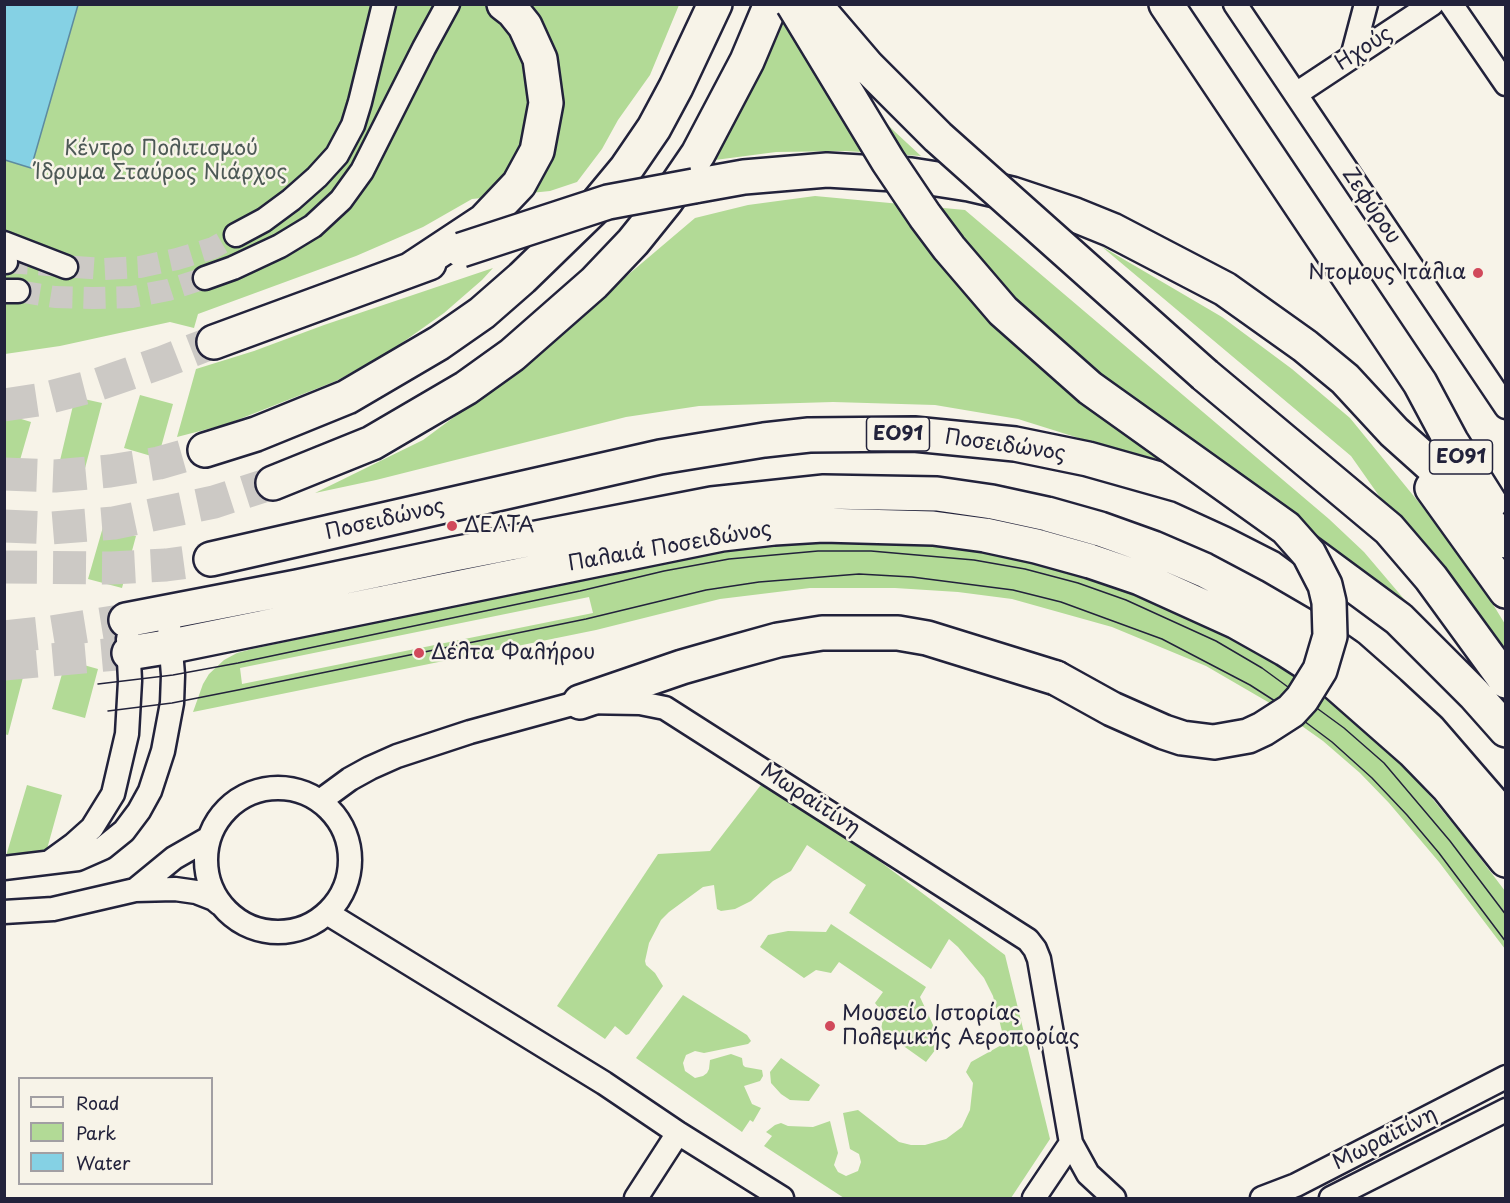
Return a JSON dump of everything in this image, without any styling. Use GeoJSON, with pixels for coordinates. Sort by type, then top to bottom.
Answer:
{"type":"FeatureCollection","features":[{"type":"Feature","properties":{"kind":"main road"},"geometry":{"type":"LineString","coordinates":[[410,270],[484,221],[519,184],[537,151],[546,103],[540,59],[525,26],[504,4]]}},
{"type":"Feature","properties":{"kind":"main road"},"geometry":{"type":"LineString","coordinates":[[205,450],[256,434],[347,396],[439,343],[482,313],[555,248],[592,210],[626,169],[654,128],[715,4]]}},
{"type":"Feature","properties":{"kind":"main road"},"geometry":{"type":"LineString","coordinates":[[273,483],[372,442],[466,388],[512,355],[594,283],[633,242],[666,201],[698,154],[747,61],[771,4]]}},
{"type":"Feature","properties":{"kind":"main road"},"geometry":{"type":"LineString","coordinates":[[580,702],[682,667],[778,640],[822,633],[898,633],[927,638],[1056,678],[1112,709],[1164,732],[1182,738],[1214,742],[1248,736],[1291,711],[1302,699],[1320,670],[1330,636],[1329,602],[1325,585],[1310,554],[1286,528],[1090,388],[1003,311],[925,216],[888,161],[793,4]]}},
{"type":"Feature","properties":{"kind":"main road"},"geometry":{"type":"LineString","coordinates":[[814,4],[868,67],[938,137],[1064,246],[1205,375],[1389,529],[1431,578],[1506,681]]}},
{"type":"Feature","properties":{"kind":"main road","name":"ΕΟ91"},"geometry":{"type":"LineString","coordinates":[[1166,4],[1420,383],[1451,441],[1506,529]]}},
{"type":"Feature","properties":{"kind":"main road"},"geometry":{"type":"LineString","coordinates":[[214,342],[461,250],[608,202],[744,177],[827,170],[911,175],[969,184],[1012,194],[1075,215],[1113,230],[1225,289],[1305,346],[1345,379],[1394,432],[1452,484],[1506,542]]}},
{"type":"Feature","properties":{"kind":"main road"},"geometry":{"type":"LineString","coordinates":[[1420,383],[1506,489]]}},
{"type":"Feature","properties":{"kind":"main road"},"geometry":{"type":"LineString","coordinates":[[1394,432],[1506,591]]}},
{"type":"Feature","properties":{"kind":"main road","name":"Ποσειδώνος"},"geometry":{"type":"LineString","coordinates":[[212,559],[660,458],[764,440],[809,435],[914,434],[1015,444],[1088,459],[1180,486],[1288,537],[1399,619],[1506,730]]}},
{"type":"Feature","properties":{"kind":"main road","name":"Παλαιά Ποσειδώνος"},"geometry":{"type":"LineString","coordinates":[[126,620],[712,504],[824,492],[937,494],[992,502],[1057,517],[1153,548],[1214,575],[1301,624],[1347,656],[1429,730],[1506,819]]}},
{"type":"Feature","properties":{"kind":"main road","name":"Παλαιά Ποσειδώνος"},"geometry":{"type":"LineString","coordinates":[[129,652],[172,646],[722,534],[823,525],[933,528],[985,535],[1036,546],[1140,578],[1237,622],[1285,649],[1330,678],[1413,751],[1448,787],[1506,860]]}},
{"type":"Feature","properties":{"kind":"street"},"geometry":{"type":"LineString","coordinates":[[237,235],[264,220],[291,200],[337,155],[353,125],[384,4]]}},
{"type":"Feature","properties":{"kind":"street"},"geometry":{"type":"LineString","coordinates":[[205,278],[280,246],[313,226],[341,200],[362,171],[448,4]]}},
{"type":"Feature","properties":{"kind":"street","name":"Ζεφύρου"},"geometry":{"type":"LineString","coordinates":[[1235,4],[1506,407]]}},
{"type":"Feature","properties":{"kind":"street"},"geometry":{"type":"LineString","coordinates":[[1352,57],[1366,4]]}},
{"type":"Feature","properties":{"kind":"street","name":"Ηχούς"},"geometry":{"type":"LineString","coordinates":[[1296,94],[1432,4]]}},
{"type":"Feature","properties":{"kind":"street"},"geometry":{"type":"LineString","coordinates":[[1451,4],[1506,84]]}},
{"type":"Feature","properties":{"kind":"street"},"geometry":{"type":"LineString","coordinates":[[5,256],[66,267]]}},
{"type":"Feature","properties":{"kind":"street"},"geometry":{"type":"LineString","coordinates":[[4,868],[78,859],[103,848],[124,831],[139,811],[153,782],[167,736],[173,689],[172,646],[168,613]]}},
{"type":"Feature","properties":{"kind":"street"},"geometry":{"type":"LineString","coordinates":[[47,863],[92,828],[113,794],[128,734],[130,709],[126,620]]}},
{"type":"Feature","properties":{"kind":"street","name":"Μωραϊτίνη"},"geometry":{"type":"LineString","coordinates":[[320,801],[350,779],[397,756],[470,732],[580,702],[640,703],[665,708],[1028,940],[1039,958],[1071,1143],[1088,1174],[1111,1198]]}},
{"type":"Feature","properties":{"kind":"street"},"geometry":{"type":"LineString","coordinates":[[4,912],[53,909],[135,890],[175,889],[196,892],[214,899],[234,918],[252,928],[271,932],[291,931],[310,924],[327,913],[338,899],[346,883],[350,865],[349,847],[343,829],[333,814],[320,801],[305,793],[272,788],[240,799],[227,809],[216,823],[206,852],[208,879],[220,904]]}},
{"type":"Feature","properties":{"kind":"street"},"geometry":{"type":"LineString","coordinates":[[135,890],[174,858],[209,838]]}},
{"type":"Feature","properties":{"kind":"street"},"geometry":{"type":"LineString","coordinates":[[327,913],[604,1083],[678,1133],[782,1198]]}},
{"type":"Feature","properties":{"kind":"street","name":"Μωραϊτίνη"},"geometry":{"type":"LineString","coordinates":[[1262,1198],[1299,1192],[1506,1077]]}},
{"type":"Feature","properties":{"kind":"street","name":"Μωραϊτίνη"},"geometry":{"type":"LineString","coordinates":[[1331,1198],[1506,1110]]}},
{"type":"Feature","properties":{"kind":"street"},"geometry":{"type":"LineString","coordinates":[[636,1198],[678,1133]]}},
{"type":"Feature","properties":{"kind":"street"},"geometry":{"type":"LineString","coordinates":[[1034,1198],[1071,1143]]}},
{"type":"Feature","properties":{"kind":"green space","name":"Κέντρο Πολιτισμού Ίδρυμα Σταύρος Νιάρχος"},"geometry":{"type":"Polygon","coordinates":[[[4,5],[679,5],[650,75],[618,120],[602,149],[577,182],[550,191],[472,199],[423,227],[356,256],[198,314],[194,328],[170,322],[60,346],[5,354],[4,5]]]}},
{"type":"Feature","properties":{"kind":"green space"},"geometry":{"type":"Polygon","coordinates":[[[778,5],[825,61],[921,156],[846,151],[776,152],[667,168],[704,117],[778,5]]]}},
{"type":"Feature","properties":{"kind":"green space"},"geometry":{"type":"Polygon","coordinates":[[[815,196],[965,210],[1329,519],[1364,552],[1415,612],[1152,461],[1018,419],[935,405],[833,402],[699,406],[626,417],[376,480],[315,493],[423,440],[504,380],[695,218],[748,205],[815,196]]]}},
{"type":"Feature","properties":{"kind":"green space"},"geometry":{"type":"Polygon","coordinates":[[[1101,246],[1222,317],[1292,369],[1350,418],[1430,516],[1478,580],[1505,624],[1505,662],[1408,537],[1351,456],[1101,246]]]}},
{"type":"Feature","properties":{"kind":"green space"},"geometry":{"type":"Polygon","coordinates":[[[493,268],[444,313],[389,352],[336,381],[227,424],[177,437],[196,369],[493,268]]]}},
{"type":"Feature","properties":{"kind":"green space"},"geometry":{"type":"Polygon","coordinates":[[[140,395],[173,404],[158,458],[124,448],[140,395]]]}},
{"type":"Feature","properties":{"kind":"green space"},"geometry":{"type":"Polygon","coordinates":[[[75,397],[102,403],[83,476],[58,469],[75,397]]]}},
{"type":"Feature","properties":{"kind":"green space"},"geometry":{"type":"Polygon","coordinates":[[[5,414],[31,422],[16,474],[5,471],[5,414]]]}},
{"type":"Feature","properties":{"kind":"green space"},"geometry":{"type":"Polygon","coordinates":[[[103,527],[136,536],[122,588],[88,579],[103,527]]]}},
{"type":"Feature","properties":{"kind":"green space"},"geometry":{"type":"Polygon","coordinates":[[[814,539],[907,539],[1105,565],[1261,653],[1302,680],[1407,768],[1505,891],[1505,949],[1439,862],[1389,803],[1360,773],[1323,741],[1268,702],[1206,666],[1112,627],[1012,599],[958,592],[895,588],[810,588],[720,599],[596,630],[193,712],[209,674],[224,660],[237,653],[706,552],[814,539]],[[589,597],[240,668],[242,684],[593,613],[589,597]]]}},
{"type":"Feature","properties":{"kind":"green space"},"geometry":{"type":"Polygon","coordinates":[[[4,656],[27,662],[8,735],[4,734],[4,656]]]}},
{"type":"Feature","properties":{"kind":"green space"},"geometry":{"type":"Polygon","coordinates":[[[66,660],[98,669],[85,718],[52,709],[66,660]]]}},
{"type":"Feature","properties":{"kind":"green space"},"geometry":{"type":"Polygon","coordinates":[[[767,777],[1005,955],[1050,1139],[1011,1198],[844,1198],[764,1146],[772,1136],[766,1132],[775,1125],[781,1123],[788,1126],[813,1127],[830,1121],[838,1153],[834,1165],[838,1172],[846,1176],[858,1171],[861,1162],[859,1154],[850,1149],[843,1113],[858,1110],[899,1142],[925,1145],[946,1139],[962,1127],[970,1110],[973,1083],[966,1072],[971,1062],[1005,1043],[993,996],[984,978],[958,947],[949,939],[931,969],[849,913],[866,885],[807,845],[791,871],[773,881],[751,901],[735,909],[721,911],[717,909],[714,885],[703,887],[661,920],[649,943],[645,961],[663,986],[629,1034],[626,1035],[615,1026],[605,1039],[557,1006],[658,854],[710,851],[767,777]]]}},
{"type":"Feature","properties":{"kind":"green space"},"geometry":{"type":"Polygon","coordinates":[[[27,785],[62,795],[42,867],[6,856],[27,785]]]}},
{"type":"Feature","properties":{"kind":"green space"},"geometry":{"type":"Polygon","coordinates":[[[831,924],[926,987],[920,997],[940,1040],[939,1045],[926,1062],[881,1030],[882,1012],[875,1003],[883,992],[839,962],[831,973],[816,970],[804,978],[760,947],[768,935],[788,931],[826,932],[831,924]]]}},
{"type":"Feature","properties":{"kind":"green space"},"geometry":{"type":"Polygon","coordinates":[[[683,995],[747,1035],[751,1041],[748,1044],[704,1053],[695,1051],[686,1055],[683,1063],[685,1071],[695,1078],[707,1073],[710,1060],[731,1054],[742,1058],[745,1067],[762,1070],[763,1076],[760,1081],[744,1086],[752,1104],[761,1108],[753,1122],[750,1120],[742,1132],[636,1058],[683,995]]]}},
{"type":"Feature","properties":{"kind":"green space"},"geometry":{"type":"Polygon","coordinates":[[[781,1058],[820,1085],[809,1101],[790,1100],[771,1083],[770,1072],[781,1058]]]}},
{"type":"Feature","properties":{"kind":"water"},"geometry":{"type":"Polygon","coordinates":[[[4,5],[78,5],[31,168],[5,160],[4,5]]]}},
{"type":"Feature","properties":{"kind":"tunnel"},"geometry":{"type":"LineString","coordinates":[[6,262],[103,269],[140,267],[213,248],[236,235]]}},
{"type":"Feature","properties":{"kind":"tunnel"},"geometry":{"type":"LineString","coordinates":[[18,291],[55,297],[132,297],[168,290],[205,278]]}},
{"type":"Feature","properties":{"kind":"tunnel"},"geometry":{"type":"LineString","coordinates":[[4,405],[38,400],[93,386],[214,342]]}},
{"type":"Feature","properties":{"kind":"tunnel"},"geometry":{"type":"LineString","coordinates":[[4,474],[55,476],[110,471],[159,463],[205,450]]}},
{"type":"Feature","properties":{"kind":"tunnel"},"geometry":{"type":"LineString","coordinates":[[4,526],[52,528],[114,523],[214,502],[273,483]]}},
{"type":"Feature","properties":{"kind":"tunnel"},"geometry":{"type":"LineString","coordinates":[[4,567],[111,568],[166,565],[211,559]]}},
{"type":"Feature","properties":{"kind":"tunnel"},"geometry":{"type":"LineString","coordinates":[[4,637],[126,620]]}},
{"type":"Feature","properties":{"kind":"tunnel"},"geometry":{"type":"LineString","coordinates":[[4,664],[129,653]]}},
{"type":"Feature","properties":{"kind":"tram line"},"geometry":{"type":"LineString","coordinates":[[98,684],[173,675],[238,663],[729,559],[818,551],[871,551],[974,560],[1025,569],[1078,583],[1126,600],[1216,641],[1262,668],[1344,728],[1384,763],[1450,841],[1506,915]]}},
{"type":"Feature","properties":{"kind":"tram line"},"geometry":{"type":"LineString","coordinates":[[108,711],[172,703],[243,689],[586,619],[706,590],[759,582],[859,574],[912,577],[1013,590],[1061,602],[1162,639],[1250,685],[1292,712],[1332,742],[1372,778],[1407,815],[1439,853],[1506,942]]}},
{"type":"Feature","properties":{"kind":"place","name":"Ντομους Ιτάλια"},"geometry":{"type":"Point","coordinates":[1478,273]}},
{"type":"Feature","properties":{"kind":"place","name":"ΔΕΛΤΑ"},"geometry":{"type":"Point","coordinates":[452,526]}},
{"type":"Feature","properties":{"kind":"place","name":"Δέλτα Φαλήρου"},"geometry":{"type":"Point","coordinates":[419,653]}},
{"type":"Feature","properties":{"kind":"place","name":"Μουσείο Ιστορίας Πολεμικής Αεροπορίας"},"geometry":{"type":"Point","coordinates":[830,1026]}}]}
